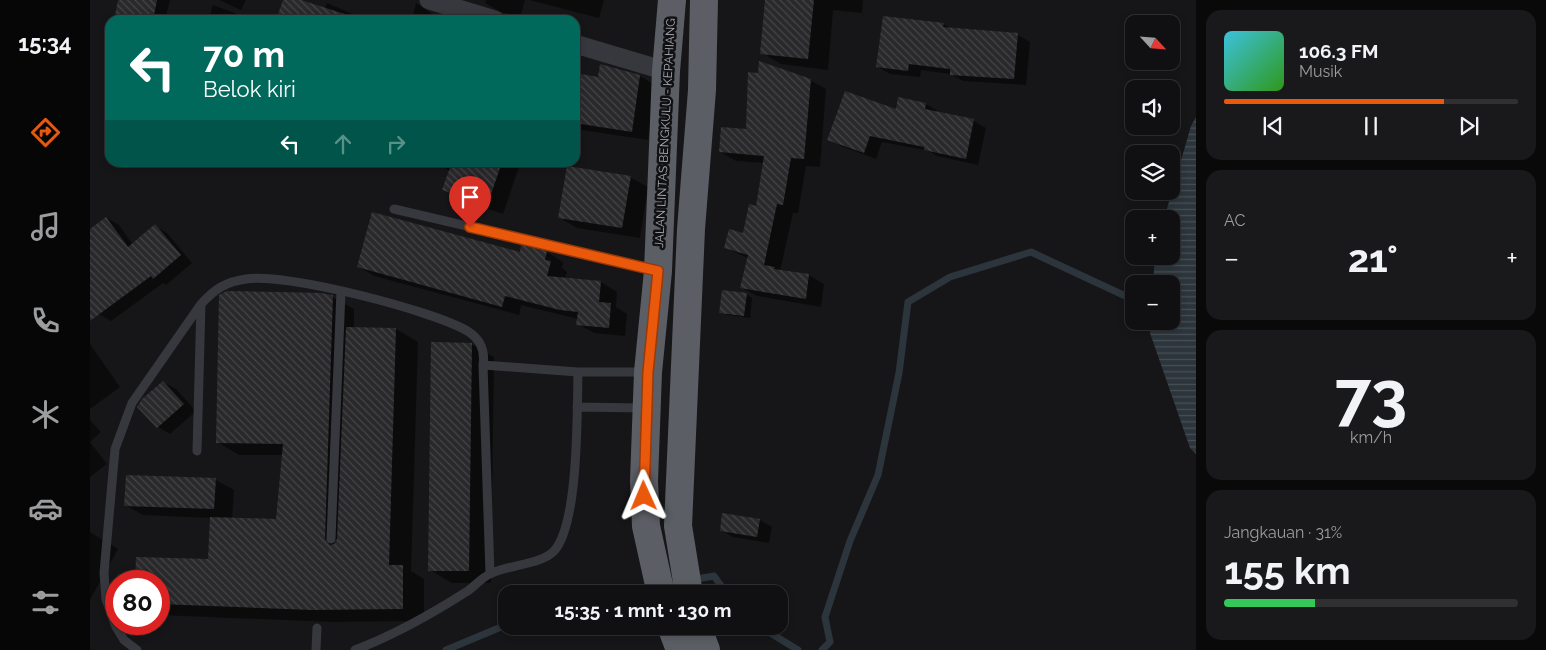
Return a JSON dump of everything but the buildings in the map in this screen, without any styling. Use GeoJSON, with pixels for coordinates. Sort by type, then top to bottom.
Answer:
{"type":"FeatureCollection","features":[{"type":"Feature","properties":{"kind":"highway"},"geometry":{"type":"LineString","coordinates":[[671,6],[703,10],[702,90],[691,229],[678,526],[687,581]]}},
{"type":"Feature","properties":{"kind":"highway","name":"JALAN LINTAS BENGKULU - KEPAHIANG"},"geometry":{"type":"LineString","coordinates":[[659,585],[646,526],[644,481],[648,372],[658,271],[666,71],[671,6]]}},
{"type":"Feature","properties":{"kind":"highway"},"geometry":{"type":"LineString","coordinates":[[674,635],[680,650]]}},
{"type":"Feature","properties":{"kind":"highway"},"geometry":{"type":"LineString","coordinates":[[700,635],[706,650]]}},
{"type":"Feature","properties":{"kind":"street"},"geometry":{"type":"LineString","coordinates":[[429,0],[478,15]]}},
{"type":"Feature","properties":{"kind":"street"},"geometry":{"type":"LineString","coordinates":[[580,45],[666,71]]}},
{"type":"Feature","properties":{"kind":"lane"},"geometry":{"type":"LineString","coordinates":[[394,209],[658,271]]}},
{"type":"Feature","properties":{"kind":"lane"},"geometry":{"type":"LineString","coordinates":[[137,650],[124,640],[116,627],[106,599],[104,573],[115,449],[132,403],[201,304],[214,289],[248,278],[268,279],[341,291],[436,317],[470,333],[480,343],[485,353],[483,365],[490,574]]}},
{"type":"Feature","properties":{"kind":"lane"},"geometry":{"type":"LineString","coordinates":[[332,539],[341,291]]}},
{"type":"Feature","properties":{"kind":"lane"},"geometry":{"type":"LineString","coordinates":[[197,451],[201,304]]}},
{"type":"Feature","properties":{"kind":"lane"},"geometry":{"type":"LineString","coordinates":[[483,365],[578,372],[648,372]]}},
{"type":"Feature","properties":{"kind":"lane"},"geometry":{"type":"LineString","coordinates":[[355,650],[409,626],[467,591],[490,574],[536,560],[553,552],[561,541],[571,509],[578,372]]}},
{"type":"Feature","properties":{"kind":"lane"},"geometry":{"type":"LineString","coordinates":[[577,407],[646,408]]}},
{"type":"Feature","properties":{"kind":"lane"},"geometry":{"type":"LineString","coordinates":[[316,650],[317,628]]}},
{"type":"Feature","properties":{"kind":"shaded area"},"geometry":{"type":"Polygon","coordinates":[[[1196,117],[1196,454],[1190,448],[1150,333],[1150,330],[1180,330],[1180,275],[1154,275],[1154,265],[1180,265],[1180,210],[1167,210],[1170,200],[1180,200],[1180,164],[1191,126],[1196,117]]]}},
{"type":"Feature","properties":{"kind":"waterway"},"geometry":{"type":"LineString","coordinates":[[822,650],[830,642],[825,617],[850,541],[878,475],[899,373],[908,302],[950,277],[1031,252],[1125,296]]}},
{"type":"Feature","properties":{"kind":"waterway"},"geometry":{"type":"LineString","coordinates":[[691,580],[714,576],[720,585]]}},
{"type":"Feature","properties":{"kind":"waterway"},"geometry":{"type":"LineString","coordinates":[[446,650],[498,628]]}},
{"type":"Feature","properties":{"kind":"waterway"},"geometry":{"type":"LineString","coordinates":[[774,635],[798,650]]}},
{"type":"Feature","properties":{"kind":"route"},"geometry":{"type":"LineString","coordinates":[[470,227],[658,271],[648,372],[644,496]]}}]}
